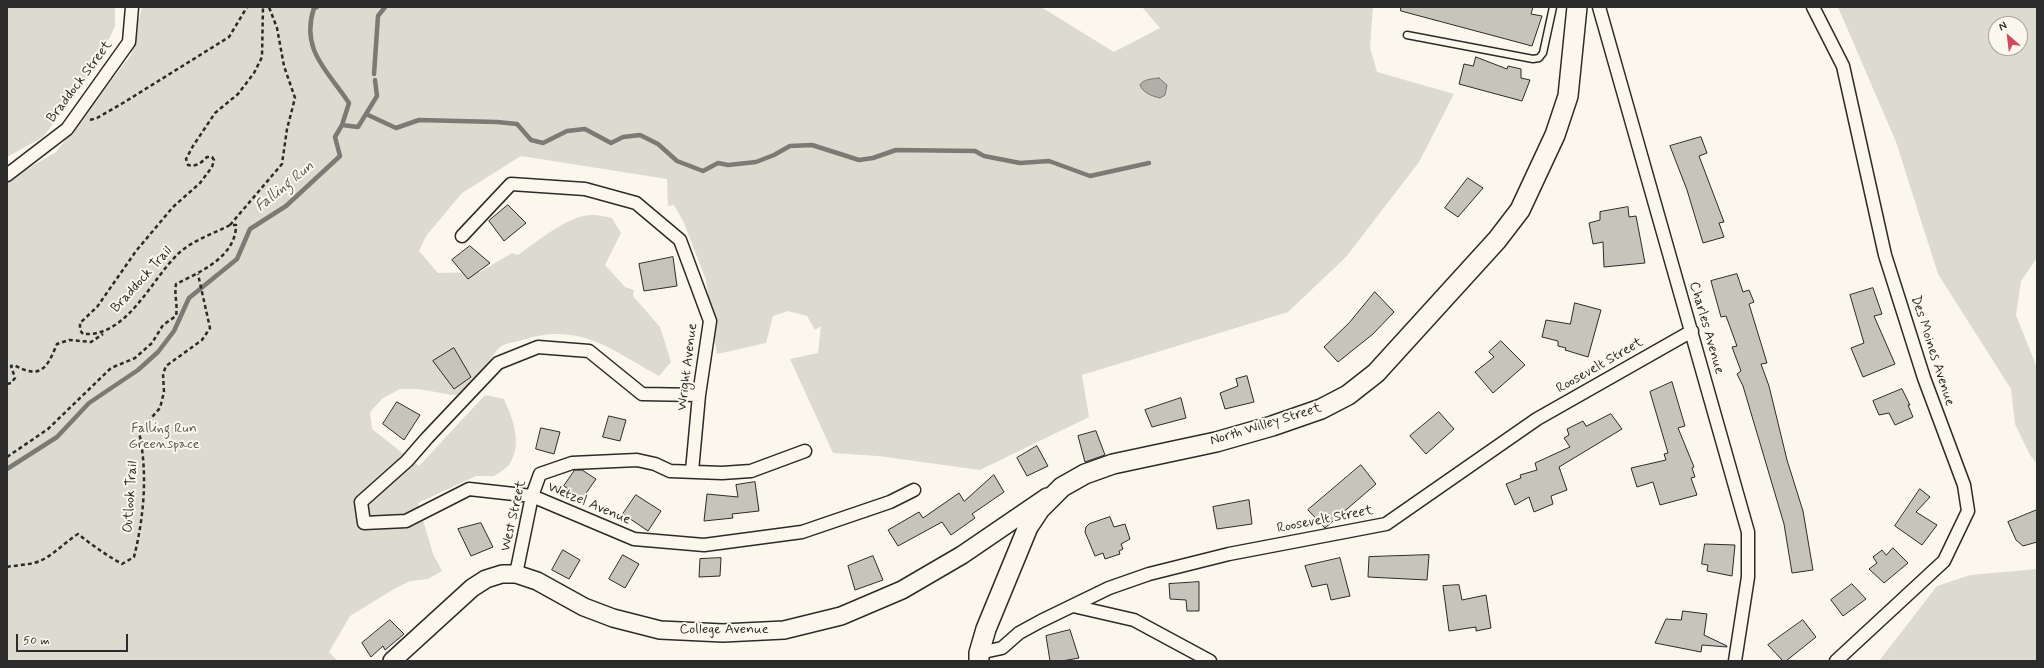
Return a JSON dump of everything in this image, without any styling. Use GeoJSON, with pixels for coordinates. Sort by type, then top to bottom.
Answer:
{"type":"FeatureCollection","features":[{"type":"Feature","properties":{"kind":"main road","name":"North Willey Street"},"geometry":{"type":"LineString","coordinates":[[979,657],[996,602],[1028,527],[1040,509],[1062,487],[1085,474],[1113,464],[1216,442],[1272,426],[1321,409],[1348,395],[1376,373],[1497,240],[1520,210],[1556,136],[1568,96],[1577,7]]}},
{"type":"Feature","properties":{"kind":"street","name":"Braddock Street"},"geometry":{"type":"LineString","coordinates":[[7,174],[70,125],[129,42],[132,7]]}},
{"type":"Feature","properties":{"kind":"street","name":"Charles Avenue"},"geometry":{"type":"LineString","coordinates":[[1599,7],[1748,532],[1748,576],[1735,661]]}},
{"type":"Feature","properties":{"kind":"street","name":"Des Moines Avenue"},"geometry":{"type":"LineString","coordinates":[[1814,7],[1843,66],[1885,255],[1924,378],[1964,485],[1968,511],[1944,561],[1836,661]]}},
{"type":"Feature","properties":{"kind":"street","name":"Wright Avenue"},"geometry":{"type":"LineString","coordinates":[[462,236],[511,184],[585,189],[636,203],[680,240],[710,321],[699,395],[692,471]]}},
{"type":"Feature","properties":{"kind":"street","name":"Roosevelt Street"},"geometry":{"type":"LineString","coordinates":[[979,657],[1002,648],[1019,633],[1109,588],[1148,574],[1229,554],[1386,524],[1537,419],[1692,331]]}},
{"type":"Feature","properties":{"kind":"street","name":"Wetzel Avenue"},"geometry":{"type":"LineString","coordinates":[[699,395],[642,394],[589,351],[538,347],[498,363],[407,461],[361,502],[364,524],[406,521],[469,489],[532,496],[634,539],[704,545],[802,532],[890,502],[914,490]]}},
{"type":"Feature","properties":{"kind":"street","name":"West Street"},"geometry":{"type":"LineString","coordinates":[[516,574],[532,496],[540,474],[572,464],[637,460],[655,464],[670,470],[722,473],[751,471],[805,451]]}},
{"type":"Feature","properties":{"kind":"street","name":"College Avenue"},"geometry":{"type":"LineString","coordinates":[[392,661],[472,588],[486,579],[502,574],[516,574],[537,581],[584,606],[613,618],[660,630],[723,633],[784,630],[841,616],[902,590],[962,555],[1062,487]]}},
{"type":"Feature","properties":{"kind":"street"},"geometry":{"type":"LineString","coordinates":[[1073,606],[1134,620],[1210,661]]}},
{"type":"Feature","properties":{"kind":"lane"},"geometry":{"type":"LineString","coordinates":[[1407,35],[1533,59],[1539,58],[1543,53],[1553,7]]}},
{"type":"Feature","properties":{"kind":"path"},"geometry":{"type":"LineString","coordinates":[[70,125],[96,118],[229,37],[247,7]]}},
{"type":"Feature","properties":{"kind":"path","name":"Braddock Trail"},"geometry":{"type":"LineString","coordinates":[[7,457],[48,429],[111,368],[135,358],[152,343],[163,325],[176,316],[178,305],[175,293],[176,284],[198,274],[212,265],[232,244],[236,235],[236,225],[230,225],[189,244],[178,254],[137,305],[106,332],[99,334],[83,334],[80,330],[80,323],[97,307],[136,251],[173,207],[200,183],[212,167],[214,160],[212,157],[207,157],[194,166],[188,165],[186,159],[192,146],[215,113],[238,94],[254,73],[262,57],[263,7]]}},
{"type":"Feature","properties":{"kind":"path"},"geometry":{"type":"LineString","coordinates":[[230,225],[282,164],[295,98],[284,66],[277,28],[269,7]]}},
{"type":"Feature","properties":{"kind":"path","name":"Outlook Trail"},"geometry":{"type":"LineString","coordinates":[[7,567],[40,561],[60,549],[68,540],[78,534],[95,545],[103,553],[122,564],[134,557],[143,499],[145,465],[139,432],[160,408],[164,392],[163,374],[166,366],[202,340],[210,328],[198,274]]}},
{"type":"Feature","properties":{"kind":"path"},"geometry":{"type":"LineString","coordinates":[[7,384],[11,383],[15,378],[11,366],[14,365],[32,372],[39,372],[47,366],[57,344],[69,340],[91,342],[106,332]]}},
{"type":"Feature","properties":{"kind":"green space"},"geometry":{"type":"Polygon","coordinates":[[[7,7],[115,7],[115,26],[95,69],[43,137],[7,157],[7,7]]]}},
{"type":"Feature","properties":{"kind":"green space","name":"Falling Run Greenspace"},"geometry":{"type":"Polygon","coordinates":[[[142,7],[1041,7],[1114,52],[1160,28],[1142,7],[1373,7],[1370,47],[1377,72],[1454,94],[1419,162],[1346,257],[1288,312],[1082,375],[1089,417],[980,470],[878,456],[833,453],[790,359],[818,353],[821,326],[815,330],[807,316],[788,311],[773,316],[766,343],[717,354],[706,280],[684,223],[674,205],[668,206],[667,179],[521,156],[462,193],[426,236],[419,251],[438,273],[480,272],[512,253],[518,255],[544,236],[574,219],[593,215],[612,218],[621,233],[605,265],[625,287],[634,290],[633,296],[660,327],[671,362],[659,376],[595,341],[579,336],[562,334],[543,335],[501,346],[488,363],[469,394],[452,395],[419,389],[400,389],[383,398],[370,412],[372,429],[419,466],[485,395],[504,399],[511,415],[515,432],[515,449],[509,465],[494,476],[476,476],[418,503],[433,554],[442,571],[428,579],[410,581],[350,616],[329,652],[338,661],[7,661],[7,181],[56,152],[131,55],[142,7]]]}},
{"type":"Feature","properties":{"kind":"green space"},"geometry":{"type":"Polygon","coordinates":[[[1838,7],[2037,7],[2037,258],[2021,281],[2016,315],[2037,368],[2037,464],[2030,455],[2015,424],[2011,389],[1938,274],[1896,142],[1838,7]]]}},
{"type":"Feature","properties":{"kind":"green space"},"geometry":{"type":"Polygon","coordinates":[[[2037,569],[2037,661],[1879,661],[1937,586],[1970,575],[2037,569]]]}},
{"type":"Feature","properties":{"kind":"shaded area"},"geometry":{"type":"Polygon","coordinates":[[[1159,78],[1167,85],[1165,95],[1160,98],[1151,95],[1141,88],[1141,83],[1145,80],[1159,78]]]}},
{"type":"Feature","properties":{"kind":"building"},"geometry":{"type":"Polygon","coordinates":[[[1401,7],[1533,7],[1531,14],[1542,16],[1532,46],[1401,11],[1401,7]]]}},
{"type":"Feature","properties":{"kind":"building"},"geometry":{"type":"Polygon","coordinates":[[[1476,57],[1507,69],[1508,66],[1521,69],[1521,78],[1530,80],[1522,101],[1459,84],[1464,64],[1473,66],[1476,57]]]}},
{"type":"Feature","properties":{"kind":"building"},"geometry":{"type":"Polygon","coordinates":[[[1701,137],[1707,153],[1699,156],[1724,222],[1719,223],[1724,237],[1703,243],[1687,190],[1670,146],[1701,137]]]}},
{"type":"Feature","properties":{"kind":"building"},"geometry":{"type":"Polygon","coordinates":[[[1468,178],[1483,188],[1458,217],[1445,208],[1468,178]]]}},
{"type":"Feature","properties":{"kind":"building"},"geometry":{"type":"Polygon","coordinates":[[[508,205],[526,223],[504,241],[489,221],[508,205]]]}},
{"type":"Feature","properties":{"kind":"building"},"geometry":{"type":"Polygon","coordinates":[[[1628,207],[1629,217],[1636,216],[1645,263],[1604,267],[1603,242],[1593,244],[1589,223],[1600,220],[1600,212],[1628,207]]]}},
{"type":"Feature","properties":{"kind":"building"},"geometry":{"type":"Polygon","coordinates":[[[470,246],[490,263],[468,279],[452,260],[470,246]]]}},
{"type":"Feature","properties":{"kind":"building"},"geometry":{"type":"Polygon","coordinates":[[[673,257],[677,286],[644,291],[639,264],[673,257]]]}},
{"type":"Feature","properties":{"kind":"building"},"geometry":{"type":"Polygon","coordinates":[[[1737,274],[1743,292],[1749,290],[1754,302],[1749,304],[1767,363],[1761,364],[1769,386],[1787,460],[1803,511],[1813,570],[1792,573],[1784,524],[1743,386],[1737,374],[1741,371],[1732,347],[1737,346],[1726,316],[1721,317],[1711,281],[1737,274]]]}},
{"type":"Feature","properties":{"kind":"building"},"geometry":{"type":"Polygon","coordinates":[[[1873,288],[1882,314],[1874,316],[1895,364],[1863,377],[1851,348],[1864,343],[1850,295],[1873,288]]]}},
{"type":"Feature","properties":{"kind":"building"},"geometry":{"type":"Polygon","coordinates":[[[1375,292],[1394,312],[1373,334],[1338,362],[1324,347],[1349,323],[1375,292]]]}},
{"type":"Feature","properties":{"kind":"building"},"geometry":{"type":"Polygon","coordinates":[[[1575,303],[1601,310],[1588,357],[1565,350],[1566,348],[1558,346],[1558,341],[1542,337],[1546,320],[1570,324],[1575,303]]]}},
{"type":"Feature","properties":{"kind":"building"},"geometry":{"type":"Polygon","coordinates":[[[1501,341],[1525,365],[1493,393],[1475,372],[1494,357],[1489,352],[1501,341]]]}},
{"type":"Feature","properties":{"kind":"building"},"geometry":{"type":"Polygon","coordinates":[[[454,348],[471,377],[454,389],[433,361],[454,348]]]}},
{"type":"Feature","properties":{"kind":"building"},"geometry":{"type":"Polygon","coordinates":[[[1247,376],[1254,402],[1225,409],[1220,393],[1238,386],[1236,379],[1247,376]]]}},
{"type":"Feature","properties":{"kind":"building"},"geometry":{"type":"Polygon","coordinates":[[[1672,382],[1685,426],[1678,428],[1694,467],[1692,468],[1695,477],[1691,478],[1697,495],[1660,505],[1653,482],[1637,487],[1631,468],[1666,460],[1664,454],[1668,453],[1650,392],[1672,382]]]}},
{"type":"Feature","properties":{"kind":"building"},"geometry":{"type":"Polygon","coordinates":[[[1902,389],[1910,405],[1908,405],[1913,417],[1895,425],[1889,413],[1879,415],[1873,401],[1902,389]]]}},
{"type":"Feature","properties":{"kind":"building"},"geometry":{"type":"Polygon","coordinates":[[[1181,398],[1186,418],[1152,427],[1145,410],[1181,398]]]}},
{"type":"Feature","properties":{"kind":"building"},"geometry":{"type":"Polygon","coordinates":[[[397,402],[420,415],[404,440],[383,424],[397,402]]]}},
{"type":"Feature","properties":{"kind":"building"},"geometry":{"type":"Polygon","coordinates":[[[1439,412],[1454,429],[1426,454],[1410,436],[1439,412]]]}},
{"type":"Feature","properties":{"kind":"building"},"geometry":{"type":"Polygon","coordinates":[[[1611,414],[1622,429],[1559,467],[1567,490],[1551,496],[1553,504],[1534,512],[1529,497],[1515,505],[1506,484],[1521,478],[1520,475],[1537,470],[1535,463],[1570,447],[1564,438],[1569,435],[1567,429],[1583,421],[1586,426],[1611,414]]]}},
{"type":"Feature","properties":{"kind":"building"},"geometry":{"type":"Polygon","coordinates":[[[609,416],[626,420],[620,441],[603,437],[609,416]]]}},
{"type":"Feature","properties":{"kind":"building"},"geometry":{"type":"Polygon","coordinates":[[[541,428],[560,432],[554,454],[536,449],[541,428]]]}},
{"type":"Feature","properties":{"kind":"building"},"geometry":{"type":"Polygon","coordinates":[[[1096,431],[1105,455],[1085,462],[1078,436],[1096,431]]]}},
{"type":"Feature","properties":{"kind":"building"},"geometry":{"type":"Polygon","coordinates":[[[1037,446],[1048,466],[1027,476],[1017,458],[1037,446]]]}},
{"type":"Feature","properties":{"kind":"building"},"geometry":{"type":"Polygon","coordinates":[[[1361,465],[1376,484],[1325,528],[1308,510],[1361,465]]]}},
{"type":"Feature","properties":{"kind":"building"},"geometry":{"type":"Polygon","coordinates":[[[575,470],[582,470],[596,479],[582,499],[564,486],[575,470]]]}},
{"type":"Feature","properties":{"kind":"building"},"geometry":{"type":"Polygon","coordinates":[[[994,475],[1004,492],[972,514],[975,518],[951,535],[942,522],[898,546],[888,530],[919,512],[923,518],[959,493],[964,501],[994,475]]]}},
{"type":"Feature","properties":{"kind":"building"},"geometry":{"type":"Polygon","coordinates":[[[755,482],[759,511],[732,514],[733,518],[704,521],[707,494],[738,497],[736,485],[755,482]]]}},
{"type":"Feature","properties":{"kind":"building"},"geometry":{"type":"Polygon","coordinates":[[[1920,489],[1930,497],[1916,512],[1937,525],[1922,545],[1895,526],[1920,489]]]}},
{"type":"Feature","properties":{"kind":"building"},"geometry":{"type":"Polygon","coordinates":[[[636,495],[661,511],[648,531],[623,514],[636,495]]]}},
{"type":"Feature","properties":{"kind":"building"},"geometry":{"type":"Polygon","coordinates":[[[1249,500],[1252,524],[1217,529],[1213,507],[1249,500]]]}},
{"type":"Feature","properties":{"kind":"building"},"geometry":{"type":"Polygon","coordinates":[[[2037,510],[2037,542],[2023,546],[2016,540],[2008,522],[2037,510]]]}},
{"type":"Feature","properties":{"kind":"building"},"geometry":{"type":"Polygon","coordinates":[[[1110,517],[1114,527],[1125,524],[1130,539],[1121,544],[1123,549],[1119,551],[1120,554],[1105,559],[1103,553],[1095,556],[1085,532],[1086,527],[1089,524],[1110,517]]]}},
{"type":"Feature","properties":{"kind":"building"},"geometry":{"type":"Polygon","coordinates":[[[481,523],[493,547],[471,556],[458,529],[481,523]]]}},
{"type":"Feature","properties":{"kind":"building"},"geometry":{"type":"Polygon","coordinates":[[[1705,544],[1735,545],[1732,576],[1707,571],[1708,565],[1702,564],[1705,544]]]}},
{"type":"Feature","properties":{"kind":"building"},"geometry":{"type":"Polygon","coordinates":[[[1893,548],[1908,563],[1884,583],[1869,569],[1877,563],[1873,557],[1882,550],[1886,555],[1893,548]]]}},
{"type":"Feature","properties":{"kind":"building"},"geometry":{"type":"Polygon","coordinates":[[[563,550],[580,560],[569,579],[552,570],[563,550]]]}},
{"type":"Feature","properties":{"kind":"building"},"geometry":{"type":"Polygon","coordinates":[[[623,555],[639,564],[625,588],[609,579],[623,555]]]}},
{"type":"Feature","properties":{"kind":"building"},"geometry":{"type":"Polygon","coordinates":[[[1429,555],[1427,580],[1368,577],[1369,557],[1429,555]]]}},
{"type":"Feature","properties":{"kind":"building"},"geometry":{"type":"Polygon","coordinates":[[[873,556],[883,580],[855,590],[848,566],[873,556]]]}},
{"type":"Feature","properties":{"kind":"building"},"geometry":{"type":"Polygon","coordinates":[[[721,558],[720,576],[699,577],[700,559],[721,558]]]}},
{"type":"Feature","properties":{"kind":"building"},"geometry":{"type":"Polygon","coordinates":[[[1340,558],[1350,596],[1331,600],[1327,584],[1312,587],[1305,566],[1340,558]]]}},
{"type":"Feature","properties":{"kind":"building"},"geometry":{"type":"Polygon","coordinates":[[[1199,582],[1199,611],[1187,611],[1186,600],[1170,599],[1169,584],[1199,582]]]}},
{"type":"Feature","properties":{"kind":"building"},"geometry":{"type":"Polygon","coordinates":[[[1852,584],[1866,599],[1843,616],[1831,600],[1852,584]]]}},
{"type":"Feature","properties":{"kind":"building"},"geometry":{"type":"Polygon","coordinates":[[[1459,585],[1462,600],[1486,595],[1491,628],[1476,631],[1476,627],[1449,631],[1443,586],[1459,585]]]}},
{"type":"Feature","properties":{"kind":"building"},"geometry":{"type":"Polygon","coordinates":[[[1683,611],[1707,614],[1704,635],[1727,647],[1702,645],[1701,652],[1655,643],[1666,619],[1681,620],[1683,611]]]}},
{"type":"Feature","properties":{"kind":"building"},"geometry":{"type":"Polygon","coordinates":[[[390,620],[404,634],[385,650],[383,646],[371,657],[362,643],[390,620]]]}},
{"type":"Feature","properties":{"kind":"building"},"geometry":{"type":"Polygon","coordinates":[[[1803,620],[1816,637],[1786,661],[1783,661],[1768,645],[1803,620]]]}},
{"type":"Feature","properties":{"kind":"building"},"geometry":{"type":"Polygon","coordinates":[[[1070,630],[1079,658],[1062,661],[1050,661],[1046,636],[1070,630]]]}},
{"type":"Feature","properties":{"kind":"waterway"},"geometry":{"type":"LineString","coordinates":[[317,7],[314,8],[311,23],[313,48],[325,70],[349,103],[342,125]]}},
{"type":"Feature","properties":{"kind":"waterway","name":"Falling Run"},"geometry":{"type":"LineString","coordinates":[[374,74],[378,16],[385,7]]}},
{"type":"Feature","properties":{"kind":"waterway","name":"Falling Run"},"geometry":{"type":"LineString","coordinates":[[7,469],[57,437],[89,403],[138,370],[158,352],[174,331],[189,298],[237,259],[250,229],[286,206],[340,156],[335,137],[342,125],[358,127],[377,96],[375,80]]}},
{"type":"Feature","properties":{"kind":"waterway"},"geometry":{"type":"LineString","coordinates":[[366,114],[396,128],[419,120],[517,124],[531,140],[543,143],[567,131],[585,129],[611,143],[623,137],[640,135],[658,144],[677,161],[703,171],[718,163],[728,165],[756,162],[774,155],[790,146],[812,145],[859,160],[873,158],[896,150],[975,151],[984,156],[1020,163],[1049,161],[1090,176],[1149,163]]}}]}
